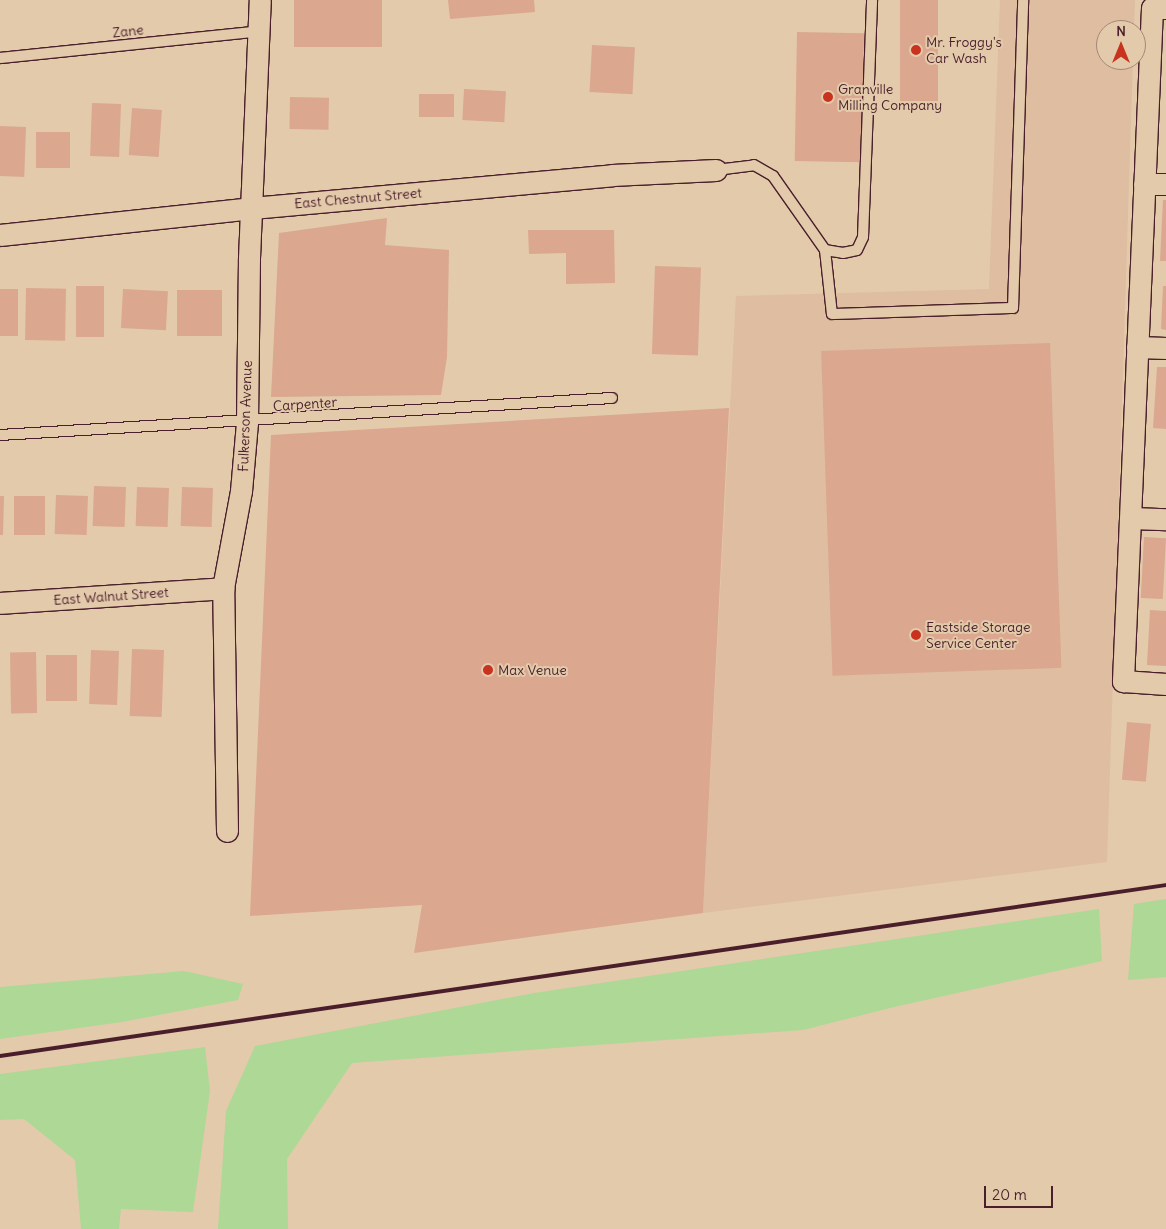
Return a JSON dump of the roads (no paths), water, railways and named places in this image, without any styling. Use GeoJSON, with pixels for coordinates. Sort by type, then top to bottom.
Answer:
{"type":"FeatureCollection","features":[{"type":"Feature","properties":{"kind":"street","name":"Fulkerson Avenue"},"geometry":{"type":"LineString","coordinates":[[227,831],[222,588],[242,491],[260,0]]}},
{"type":"Feature","properties":{"kind":"street"},"geometry":{"type":"LineString","coordinates":[[1159,8],[1144,184],[1123,681],[1166,684]]}},
{"type":"Feature","properties":{"kind":"street","name":"East Chestnut Street"},"geometry":{"type":"LineString","coordinates":[[0,235],[252,208],[612,175],[716,170]]}},
{"type":"Feature","properties":{"kind":"street"},"geometry":{"type":"LineString","coordinates":[[1144,184],[1166,184]]}},
{"type":"Feature","properties":{"kind":"street"},"geometry":{"type":"LineString","coordinates":[[1137,347],[1166,348]]}},
{"type":"Feature","properties":{"kind":"street"},"geometry":{"type":"LineString","coordinates":[[1131,518],[1166,519]]}},
{"type":"Feature","properties":{"kind":"street","name":"East Walnut Street"},"geometry":{"type":"LineString","coordinates":[[0,604],[222,588]]}},
{"type":"Feature","properties":{"kind":"lane"},"geometry":{"type":"LineString","coordinates":[[825,250],[843,253],[857,250],[864,237],[872,0]]}},
{"type":"Feature","properties":{"kind":"lane"},"geometry":{"type":"LineString","coordinates":[[716,170],[754,165],[773,176],[825,250],[832,314],[1013,308],[1023,0]]}},
{"type":"Feature","properties":{"kind":"lane","name":"Zane"},"geometry":{"type":"LineString","coordinates":[[0,58],[260,31]]}},
{"type":"Feature","properties":{"kind":"lane","name":"Carpenter"},"geometry":{"type":"LineString","coordinates":[[0,436],[612,398]]}},
{"type":"Feature","properties":{"kind":"railway"},"geometry":{"type":"LineString","coordinates":[[0,1056],[1166,885]]}},
{"type":"Feature","properties":{"kind":"place","name":"Mr. Froggy's Car Wash"},"geometry":{"type":"Point","coordinates":[916,50]}},
{"type":"Feature","properties":{"kind":"place","name":"Granville Milling Company"},"geometry":{"type":"Point","coordinates":[828,97]}},
{"type":"Feature","properties":{"kind":"place","name":"Eastside Storage Service Center"},"geometry":{"type":"Point","coordinates":[916,635]}},
{"type":"Feature","properties":{"kind":"place","name":"Max Venue"},"geometry":{"type":"Point","coordinates":[488,670]}}]}
